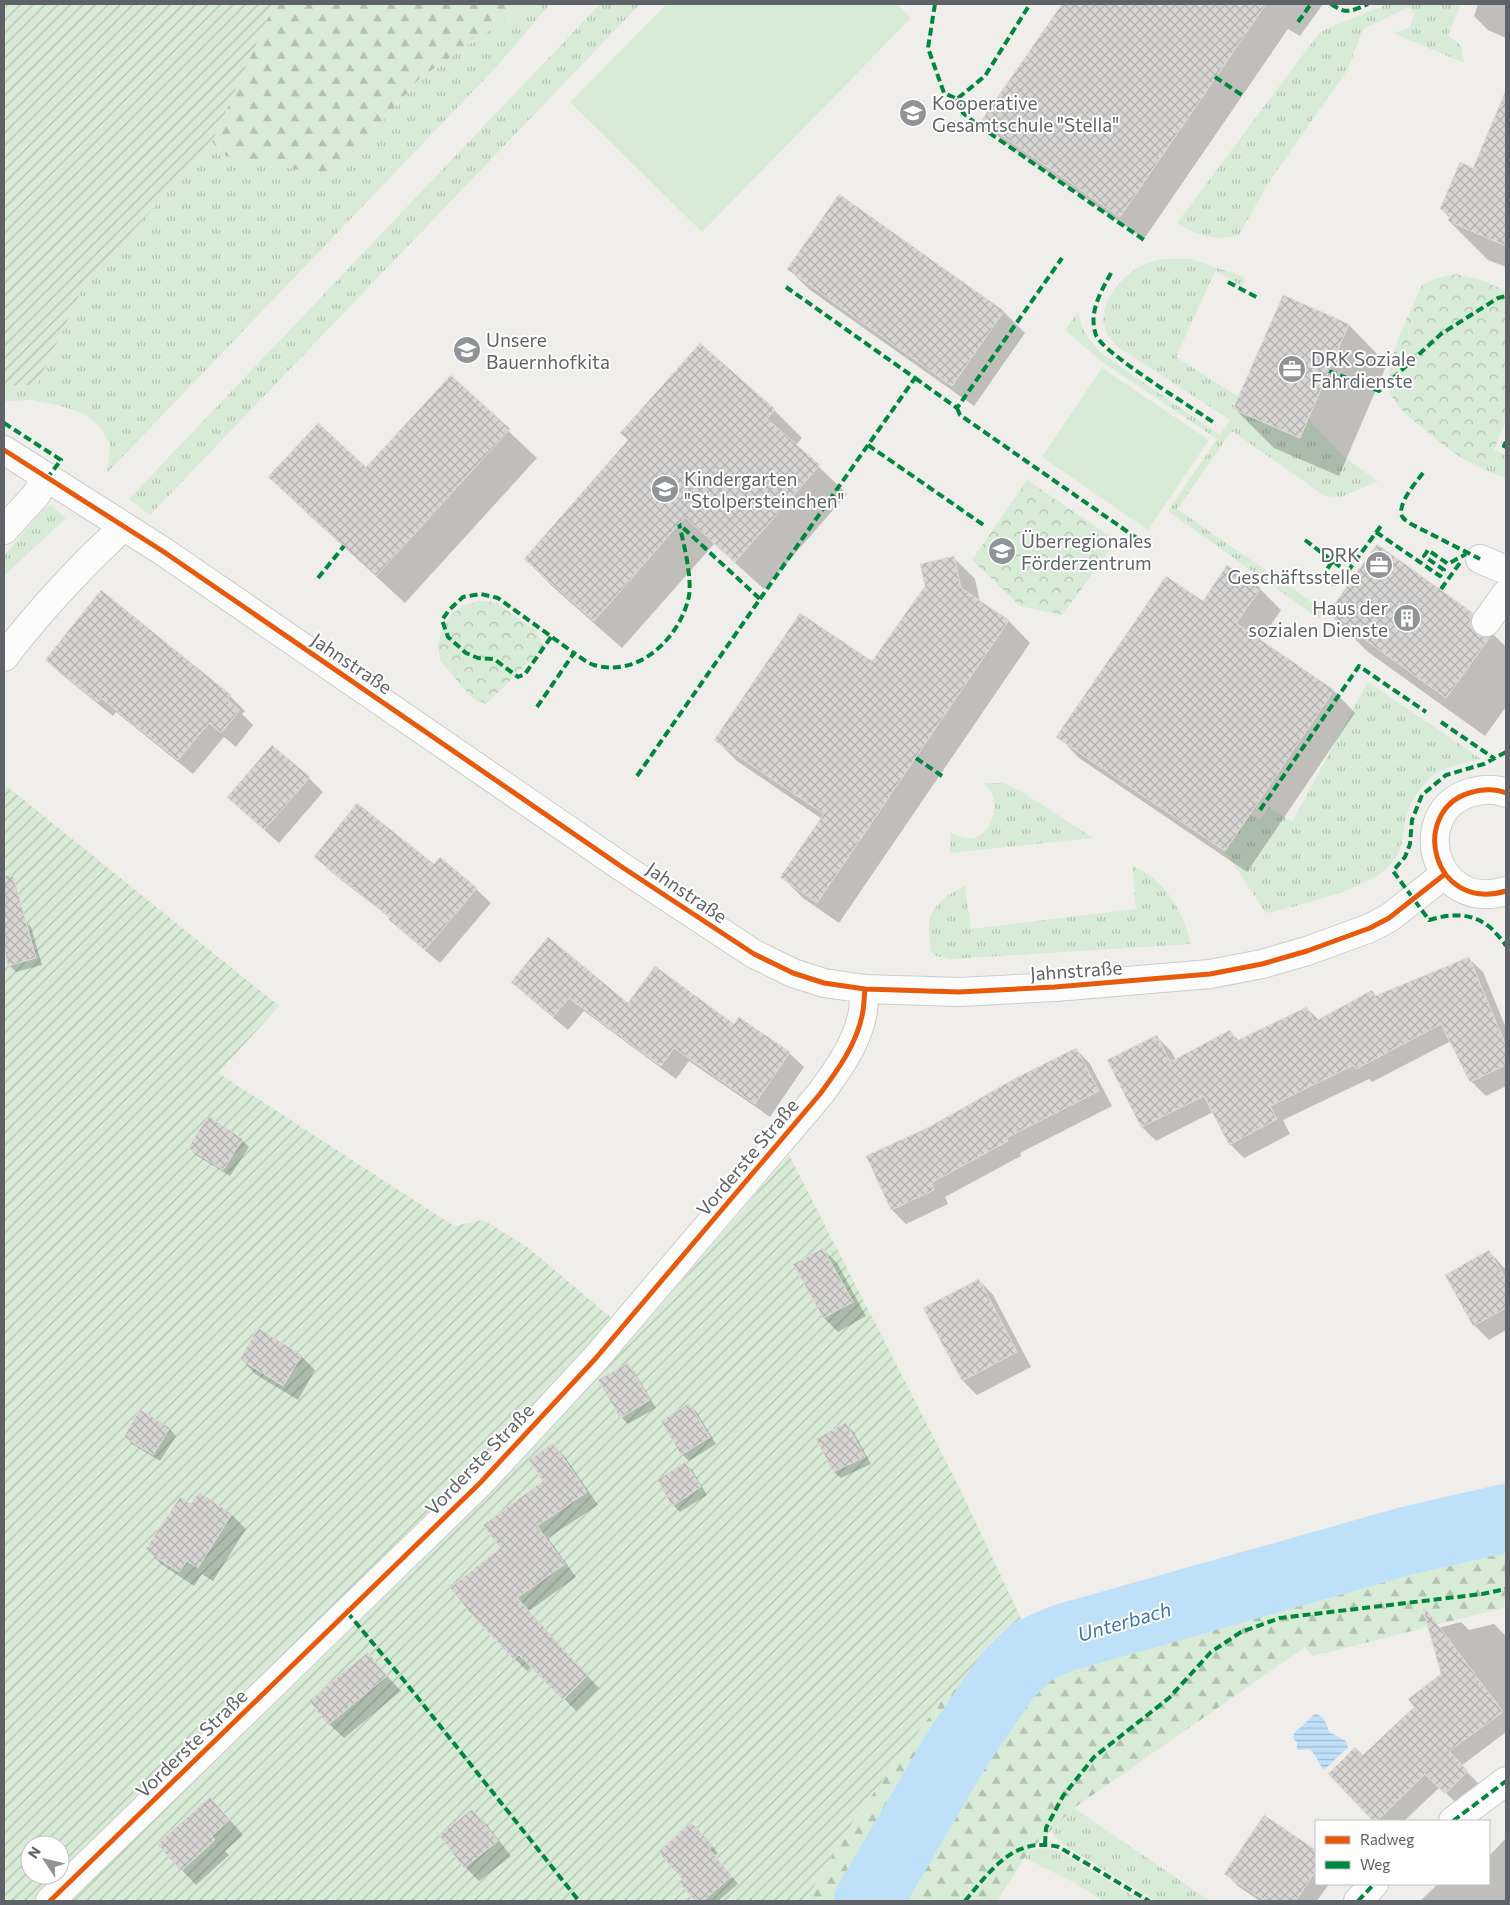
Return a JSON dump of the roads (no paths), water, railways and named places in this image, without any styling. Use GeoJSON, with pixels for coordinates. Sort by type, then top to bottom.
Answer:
{"type":"FeatureCollection","features":[{"type":"Feature","properties":{"kind":"street","name":"Jahnstraße"},"geometry":{"type":"LineString","coordinates":[[4,450],[123,526],[622,867],[754,954],[800,976],[824,983],[865,990],[950,992],[1055,987],[1192,976],[1262,964],[1307,951],[1370,928],[1396,914],[1445,874]]}},
{"type":"Feature","properties":{"kind":"street"},"geometry":{"type":"LineString","coordinates":[[4,530],[35,496],[48,477]]}},
{"type":"Feature","properties":{"kind":"street"},"geometry":{"type":"LineString","coordinates":[[4,657],[30,624],[123,526]]}},
{"type":"Feature","properties":{"kind":"street"},"geometry":{"type":"LineString","coordinates":[[1480,559],[1506,570]]}},
{"type":"Feature","properties":{"kind":"street"},"geometry":{"type":"LineString","coordinates":[[1486,622],[1506,594]]}},
{"type":"Feature","properties":{"kind":"street"},"geometry":{"type":"LineString","coordinates":[[1506,793],[1499,790],[1480,789],[1462,795],[1448,806],[1438,822],[1434,840],[1436,858],[1445,874],[1458,887],[1475,894],[1493,895],[1506,891]]}},
{"type":"Feature","properties":{"kind":"street","name":"Vorderste Straße"},"geometry":{"type":"LineString","coordinates":[[50,1901],[480,1483],[596,1358],[838,1070],[853,1043],[862,1017],[865,990]]}},
{"type":"Feature","properties":{"kind":"street"},"geometry":{"type":"LineString","coordinates":[[1453,1820],[1506,1781]]}},
{"type":"Feature","properties":{"kind":"street"},"geometry":{"type":"LineString","coordinates":[[1358,1901],[1373,1885]]}},
{"type":"Feature","properties":{"kind":"water"},"geometry":{"type":"Polygon","coordinates":[[[1315,1714],[1323,1718],[1329,1732],[1346,1741],[1348,1747],[1324,1770],[1309,1749],[1297,1749],[1297,1742],[1293,1739],[1294,1733],[1315,1714]]]}},
{"type":"Feature","properties":{"kind":"waterway","name":"Unterbach"},"geometry":{"type":"LineString","coordinates":[[868,1901],[959,1746],[1008,1675],[1033,1651],[1063,1638],[1406,1541],[1506,1518]]}},
{"type":"Feature","properties":{"kind":"place","name":"Kooperative Gesamtschule \"Stella\""},"geometry":{"type":"Point","coordinates":[913,113]}},
{"type":"Feature","properties":{"kind":"place","name":"Unsere Bauernhofkita"},"geometry":{"type":"Point","coordinates":[467,350]}},
{"type":"Feature","properties":{"kind":"place","name":"DRK Soziale Fahrdienste"},"geometry":{"type":"Point","coordinates":[1292,369]}},
{"type":"Feature","properties":{"kind":"place","name":"Kindergarten \"Stolpersteinchen\""},"geometry":{"type":"Point","coordinates":[665,489]}},
{"type":"Feature","properties":{"kind":"place","name":"Überregionales Förderzentrum"},"geometry":{"type":"Point","coordinates":[1002,551]}},
{"type":"Feature","properties":{"kind":"place","name":"DRK Geschäftsstelle"},"geometry":{"type":"Point","coordinates":[1379,565]}},
{"type":"Feature","properties":{"kind":"place","name":"Haus der sozialen Dienste"},"geometry":{"type":"Point","coordinates":[1407,618]}}]}
